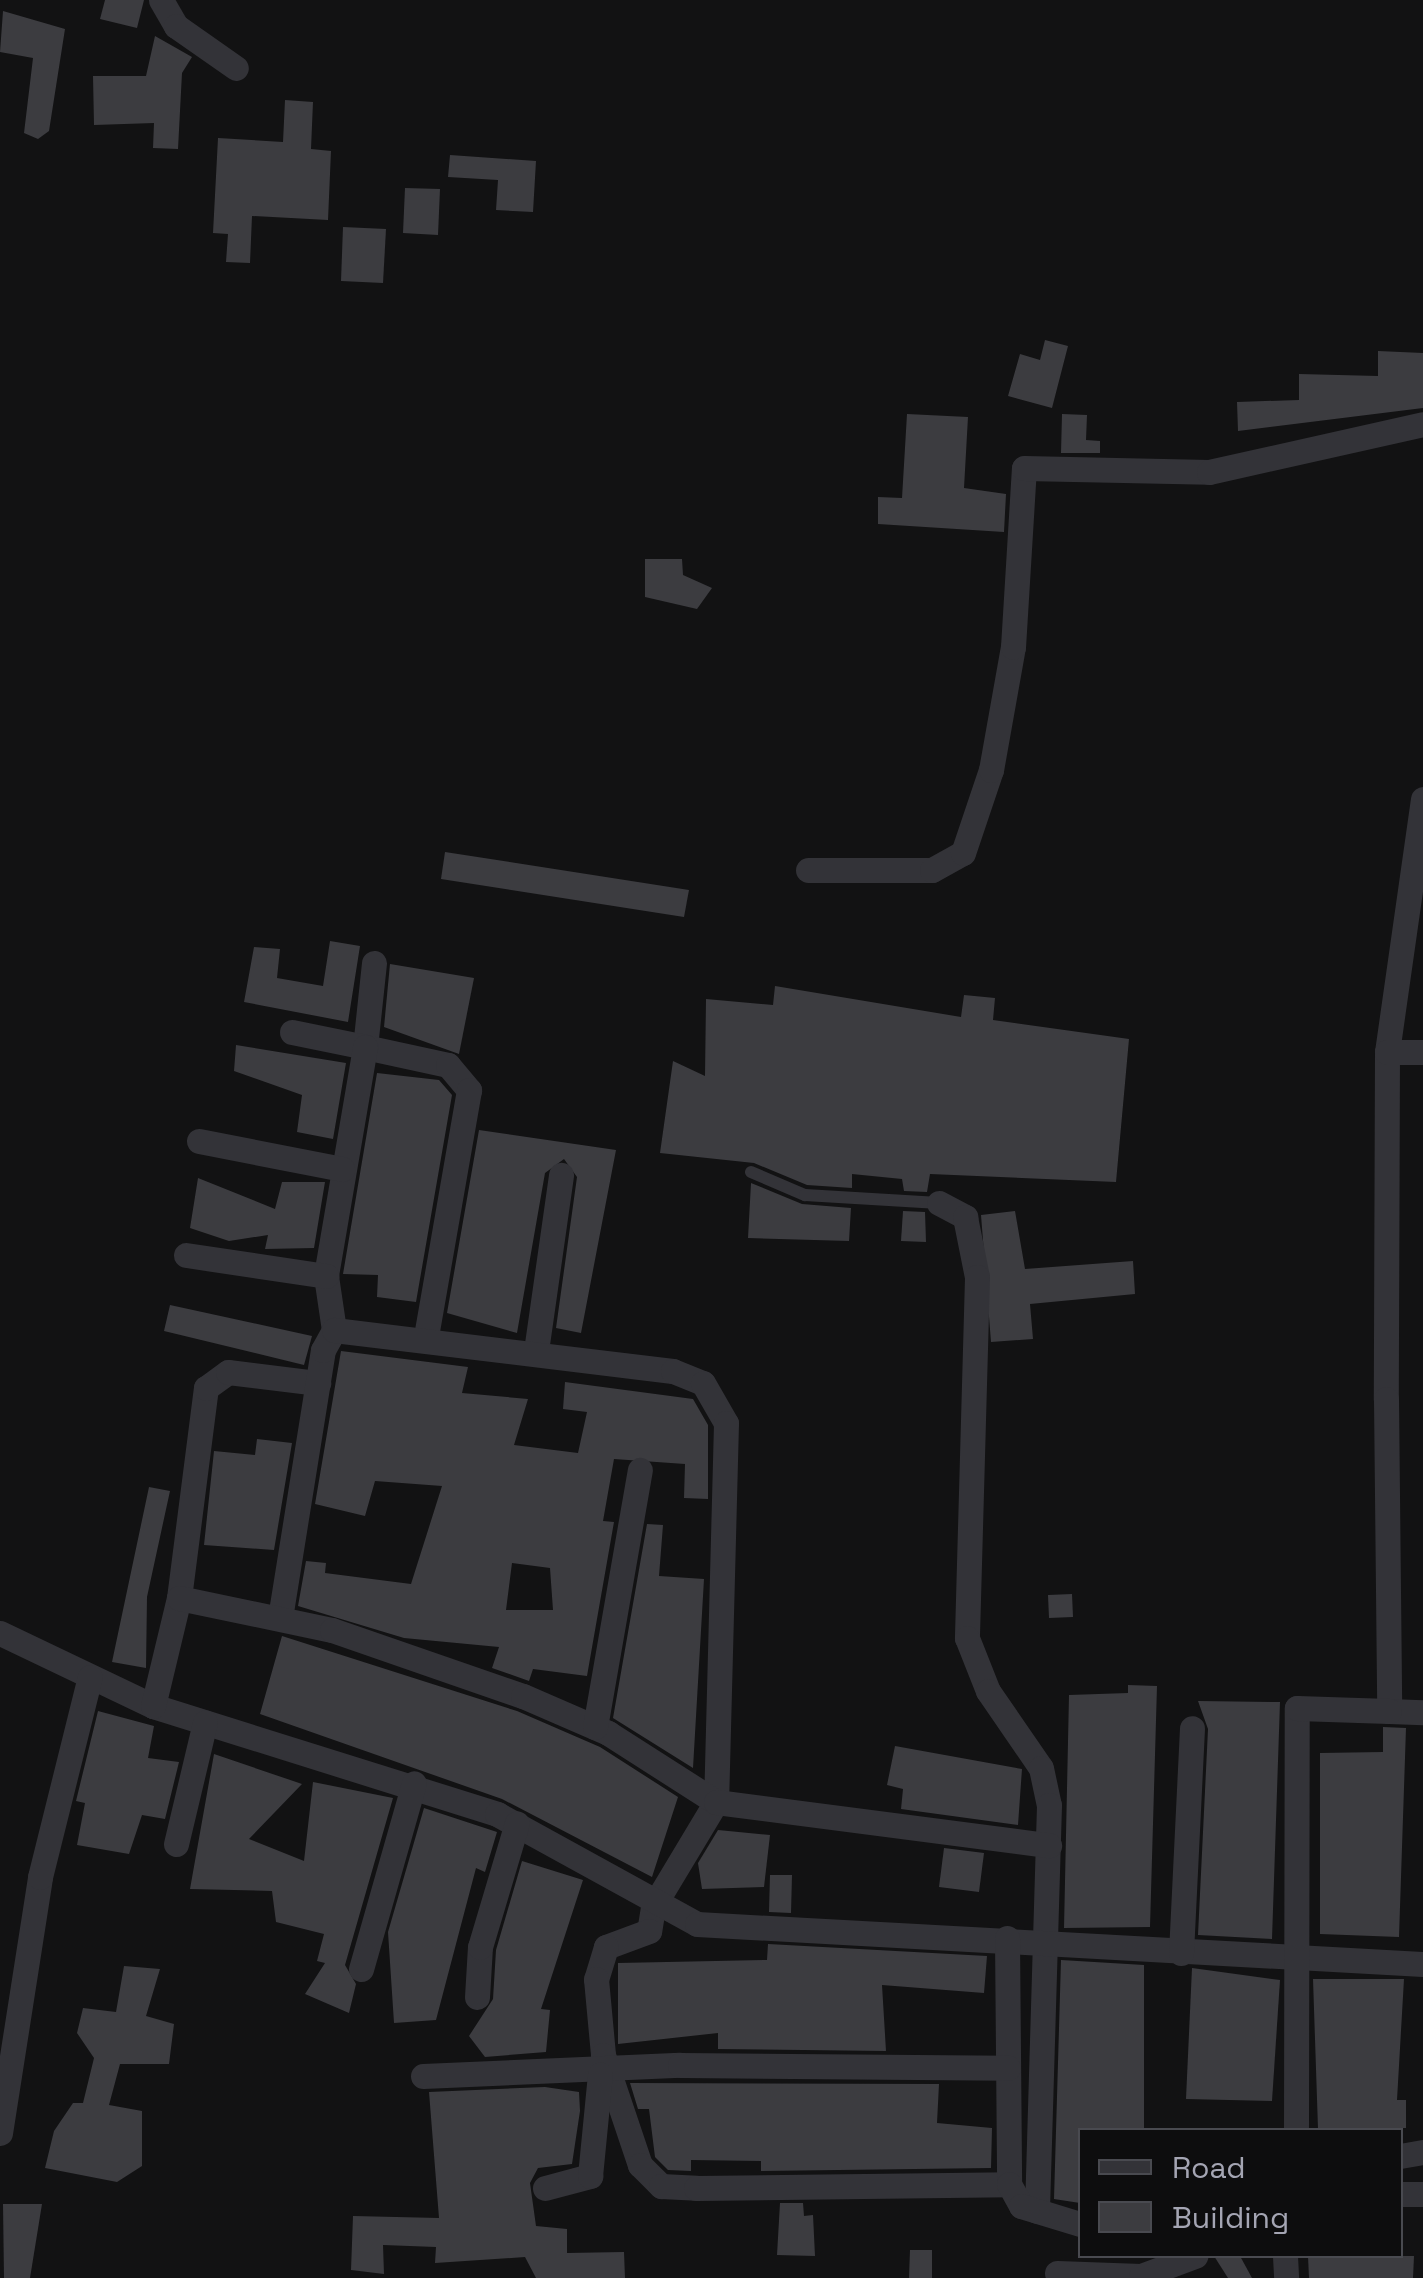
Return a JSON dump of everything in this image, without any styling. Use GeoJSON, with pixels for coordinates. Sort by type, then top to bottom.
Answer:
{"type":"FeatureCollection","features":[{"type":"Feature","properties":{"kind":"street"},"geometry":{"type":"LineString","coordinates":[[161,0],[176,26],[236,68]]}},
{"type":"Feature","properties":{"kind":"street"},"geometry":{"type":"LineString","coordinates":[[808,870],[932,870],[963,853],[990,770],[1013,647],[1024,468],[1210,472],[1423,424]]}},
{"type":"Feature","properties":{"kind":"street"},"geometry":{"type":"LineString","coordinates":[[1389,1710],[1388,1052],[1423,799]]}},
{"type":"Feature","properties":{"kind":"street"},"geometry":{"type":"LineString","coordinates":[[280,1618],[318,1383],[334,1330],[326,1276],[365,1048],[374,963]]}},
{"type":"Feature","properties":{"kind":"street"},"geometry":{"type":"LineString","coordinates":[[292,1032],[448,1065],[467,1079],[426,1337]]}},
{"type":"Feature","properties":{"kind":"street"},"geometry":{"type":"LineString","coordinates":[[1388,1052],[1423,1052]]}},
{"type":"Feature","properties":{"kind":"street"},"geometry":{"type":"LineString","coordinates":[[199,1141],[342,1169]]}},
{"type":"Feature","properties":{"kind":"street"},"geometry":{"type":"LineString","coordinates":[[536,1352],[561,1175]]}},
{"type":"Feature","properties":{"kind":"street"},"geometry":{"type":"LineString","coordinates":[[939,1203],[965,1217],[977,1278],[967,1638],[988,1691],[1041,1768],[1049,1845],[1037,2210]]}},
{"type":"Feature","properties":{"kind":"street"},"geometry":{"type":"LineString","coordinates":[[186,1254],[326,1276]]}},
{"type":"Feature","properties":{"kind":"street"},"geometry":{"type":"LineString","coordinates":[[334,1330],[426,1337],[689,1375],[726,1423],[716,1802],[652,1906],[648,1930],[600,1958],[595,2012],[605,2074],[640,2165],[661,2186],[1009,2184]]}},
{"type":"Feature","properties":{"kind":"street"},"geometry":{"type":"LineString","coordinates":[[153,1706],[179,1598],[206,1388],[228,1372],[318,1383]]}},
{"type":"Feature","properties":{"kind":"street"},"geometry":{"type":"LineString","coordinates":[[595,1727],[640,1470]]}},
{"type":"Feature","properties":{"kind":"street"},"geometry":{"type":"LineString","coordinates":[[179,1598],[280,1618],[595,1727],[716,1802],[1049,1845]]}},
{"type":"Feature","properties":{"kind":"street"},"geometry":{"type":"LineString","coordinates":[[0,1633],[153,1706],[414,1784],[517,1823],[652,1906],[721,1927],[1044,1938],[1294,1960],[1423,1964]]}},
{"type":"Feature","properties":{"kind":"street"},"geometry":{"type":"LineString","coordinates":[[0,2133],[40,1877],[90,1677]]}},
{"type":"Feature","properties":{"kind":"street"},"geometry":{"type":"LineString","coordinates":[[1296,2128],[1297,1708],[1423,1712]]}},
{"type":"Feature","properties":{"kind":"street"},"geometry":{"type":"LineString","coordinates":[[176,1844],[205,1722]]}},
{"type":"Feature","properties":{"kind":"street"},"geometry":{"type":"LineString","coordinates":[[1181,1952],[1192,1728]]}},
{"type":"Feature","properties":{"kind":"street"},"geometry":{"type":"LineString","coordinates":[[361,1969],[414,1784]]}},
{"type":"Feature","properties":{"kind":"street"},"geometry":{"type":"LineString","coordinates":[[478,1998],[480,1947],[517,1823]]}},
{"type":"Feature","properties":{"kind":"street"},"geometry":{"type":"LineString","coordinates":[[1007,1938],[1009,2184],[1017,2202],[1078,2223]]}},
{"type":"Feature","properties":{"kind":"street"},"geometry":{"type":"LineString","coordinates":[[423,2076],[1008,2068]]}},
{"type":"Feature","properties":{"kind":"street"},"geometry":{"type":"LineString","coordinates":[[544,2188],[590,2176],[605,2074]]}},
{"type":"Feature","properties":{"kind":"street"},"geometry":{"type":"LineString","coordinates":[[1057,2273],[1141,2276],[1190,2258]]}},
{"type":"Feature","properties":{"kind":"lane"},"geometry":{"type":"LineString","coordinates":[[751,1172],[805,1196],[939,1203]]}},
{"type":"Feature","properties":{"kind":"building"},"geometry":{"type":"Polygon","coordinates":[[[105,0],[144,0],[137,28],[100,19],[105,0]]]}},
{"type":"Feature","properties":{"kind":"building"},"geometry":{"type":"Polygon","coordinates":[[[3,11],[65,29],[49,131],[38,139],[24,133],[33,58],[0,52],[3,11]]]}},
{"type":"Feature","properties":{"kind":"building"},"geometry":{"type":"Polygon","coordinates":[[[155,36],[192,57],[182,73],[178,149],[153,148],[154,123],[94,125],[93,76],[146,76],[155,36]]]}},
{"type":"Feature","properties":{"kind":"building"},"geometry":{"type":"Polygon","coordinates":[[[285,100],[313,102],[311,149],[331,151],[328,220],[252,216],[250,263],[226,262],[228,234],[213,233],[218,138],[283,142],[285,100]]]}},
{"type":"Feature","properties":{"kind":"building"},"geometry":{"type":"Polygon","coordinates":[[[450,155],[536,161],[533,212],[496,210],[498,180],[448,177],[450,155]]]}},
{"type":"Feature","properties":{"kind":"building"},"geometry":{"type":"Polygon","coordinates":[[[405,188],[440,189],[438,235],[403,233],[405,188]]]}},
{"type":"Feature","properties":{"kind":"building"},"geometry":{"type":"Polygon","coordinates":[[[343,227],[386,229],[383,283],[341,281],[343,227]]]}},
{"type":"Feature","properties":{"kind":"building"},"geometry":{"type":"Polygon","coordinates":[[[1045,340],[1068,346],[1052,408],[1008,396],[1020,354],[1040,360],[1045,340]]]}},
{"type":"Feature","properties":{"kind":"building"},"geometry":{"type":"Polygon","coordinates":[[[1378,351],[1423,353],[1423,408],[1238,431],[1237,402],[1299,400],[1299,374],[1378,376],[1378,351]]]}},
{"type":"Feature","properties":{"kind":"building"},"geometry":{"type":"Polygon","coordinates":[[[907,414],[968,417],[964,488],[1006,494],[1004,532],[878,524],[878,497],[902,498],[907,414]]]}},
{"type":"Feature","properties":{"kind":"building"},"geometry":{"type":"Polygon","coordinates":[[[1062,414],[1087,415],[1086,440],[1100,441],[1100,453],[1061,453],[1062,414]]]}},
{"type":"Feature","properties":{"kind":"building"},"geometry":{"type":"Polygon","coordinates":[[[645,559],[682,559],[683,575],[712,588],[697,609],[645,597],[645,559]]]}},
{"type":"Feature","properties":{"kind":"building"},"geometry":{"type":"Polygon","coordinates":[[[445,852],[689,890],[684,917],[441,879],[445,852]]]}},
{"type":"Feature","properties":{"kind":"building"},"geometry":{"type":"Polygon","coordinates":[[[330,941],[360,946],[348,1022],[244,1002],[254,947],[280,949],[277,978],[323,986],[330,941]]]}},
{"type":"Feature","properties":{"kind":"building"},"geometry":{"type":"Polygon","coordinates":[[[390,964],[474,978],[459,1054],[384,1027],[390,964]]]}},
{"type":"Feature","properties":{"kind":"building"},"geometry":{"type":"Polygon","coordinates":[[[775,986],[961,1017],[964,995],[995,998],[993,1020],[1129,1039],[1116,1182],[930,1174],[927,1192],[904,1191],[902,1179],[852,1174],[852,1188],[807,1185],[754,1163],[660,1153],[673,1061],[705,1076],[706,999],[773,1005],[775,986]]]}},
{"type":"Feature","properties":{"kind":"building"},"geometry":{"type":"Polygon","coordinates":[[[236,1045],[346,1063],[333,1139],[297,1132],[302,1095],[234,1071],[236,1045]]]}},
{"type":"Feature","properties":{"kind":"building"},"geometry":{"type":"Polygon","coordinates":[[[377,1073],[439,1080],[452,1095],[416,1302],[377,1297],[378,1275],[343,1274],[377,1073]]]}},
{"type":"Feature","properties":{"kind":"building"},"geometry":{"type":"Polygon","coordinates":[[[479,1130],[616,1150],[581,1333],[556,1328],[577,1177],[564,1159],[545,1173],[517,1333],[447,1313],[479,1130]]]}},
{"type":"Feature","properties":{"kind":"building"},"geometry":{"type":"Polygon","coordinates":[[[198,1178],[275,1209],[282,1182],[325,1182],[314,1248],[265,1249],[268,1235],[229,1241],[190,1228],[198,1178]]]}},
{"type":"Feature","properties":{"kind":"building"},"geometry":{"type":"Polygon","coordinates":[[[751,1183],[802,1204],[851,1208],[849,1241],[748,1238],[751,1183]]]}},
{"type":"Feature","properties":{"kind":"building"},"geometry":{"type":"Polygon","coordinates":[[[903,1211],[925,1212],[926,1242],[901,1241],[903,1211]]]}},
{"type":"Feature","properties":{"kind":"building"},"geometry":{"type":"Polygon","coordinates":[[[1015,1211],[1025,1269],[1133,1261],[1135,1294],[1030,1304],[1033,1339],[991,1342],[981,1215],[1015,1211]]]}},
{"type":"Feature","properties":{"kind":"building"},"geometry":{"type":"Polygon","coordinates":[[[170,1305],[312,1336],[304,1365],[164,1331],[170,1305]]]}},
{"type":"Feature","properties":{"kind":"building"},"geometry":{"type":"Polygon","coordinates":[[[341,1351],[468,1367],[462,1393],[528,1399],[514,1445],[578,1453],[587,1412],[563,1409],[565,1382],[693,1399],[708,1425],[708,1499],[684,1498],[685,1464],[614,1459],[603,1521],[614,1522],[587,1676],[533,1669],[529,1681],[492,1668],[499,1647],[404,1638],[298,1606],[306,1561],[326,1563],[325,1573],[411,1584],[442,1486],[375,1481],[365,1516],[315,1504],[341,1351]],[[512,1563],[506,1610],[553,1610],[550,1568],[512,1563]]]}},
{"type":"Feature","properties":{"kind":"building"},"geometry":{"type":"Polygon","coordinates":[[[257,1439],[292,1443],[274,1550],[204,1545],[214,1451],[255,1455],[257,1439]]]}},
{"type":"Feature","properties":{"kind":"building"},"geometry":{"type":"Polygon","coordinates":[[[149,1487],[170,1491],[147,1597],[146,1668],[112,1662],[149,1487]]]}},
{"type":"Feature","properties":{"kind":"building"},"geometry":{"type":"Polygon","coordinates":[[[647,1524],[663,1525],[659,1576],[704,1579],[693,1768],[613,1718],[647,1524]]]}},
{"type":"Feature","properties":{"kind":"building"},"geometry":{"type":"Polygon","coordinates":[[[1072,1594],[1073,1617],[1049,1618],[1048,1595],[1072,1594]]]}},
{"type":"Feature","properties":{"kind":"building"},"geometry":{"type":"Polygon","coordinates":[[[282,1636],[517,1711],[600,1747],[678,1797],[652,1877],[502,1799],[260,1714],[282,1636]]]}},
{"type":"Feature","properties":{"kind":"building"},"geometry":{"type":"Polygon","coordinates":[[[1128,1685],[1157,1686],[1150,1927],[1064,1928],[1069,1695],[1128,1693],[1128,1685]]]}},
{"type":"Feature","properties":{"kind":"building"},"geometry":{"type":"Polygon","coordinates":[[[1198,1701],[1280,1702],[1272,1939],[1198,1935],[1208,1729],[1198,1701]]]}},
{"type":"Feature","properties":{"kind":"building"},"geometry":{"type":"Polygon","coordinates":[[[98,1711],[154,1726],[148,1758],[179,1762],[165,1819],[142,1815],[129,1854],[77,1845],[85,1803],[76,1801],[98,1711]]]}},
{"type":"Feature","properties":{"kind":"building"},"geometry":{"type":"Polygon","coordinates":[[[1383,1727],[1406,1728],[1399,1937],[1320,1934],[1320,1753],[1383,1752],[1383,1727]]]}},
{"type":"Feature","properties":{"kind":"building"},"geometry":{"type":"Polygon","coordinates":[[[895,1746],[1022,1769],[1018,1825],[901,1809],[903,1789],[887,1785],[895,1746]]]}},
{"type":"Feature","properties":{"kind":"building"},"geometry":{"type":"Polygon","coordinates":[[[214,1754],[302,1784],[249,1839],[304,1861],[313,1782],[393,1798],[345,1965],[356,1984],[349,2013],[305,1994],[325,1963],[317,1961],[324,1934],[276,1922],[272,1891],[190,1889],[214,1754]]]}},
{"type":"Feature","properties":{"kind":"building"},"geometry":{"type":"Polygon","coordinates":[[[424,1808],[497,1832],[485,1872],[476,1868],[436,2020],[394,2023],[388,1932],[424,1808]]]}},
{"type":"Feature","properties":{"kind":"building"},"geometry":{"type":"Polygon","coordinates":[[[718,1830],[770,1835],[764,1887],[702,1889],[698,1863],[718,1830]]]}},
{"type":"Feature","properties":{"kind":"building"},"geometry":{"type":"Polygon","coordinates":[[[944,1848],[984,1853],[979,1892],[939,1887],[944,1848]]]}},
{"type":"Feature","properties":{"kind":"building"},"geometry":{"type":"Polygon","coordinates":[[[522,1861],[583,1880],[541,2009],[550,2010],[546,2052],[485,2057],[469,2036],[493,1999],[496,1950],[522,1861]]]}},
{"type":"Feature","properties":{"kind":"building"},"geometry":{"type":"Polygon","coordinates":[[[770,1875],[792,1875],[791,1913],[769,1912],[770,1875]]]}},
{"type":"Feature","properties":{"kind":"building"},"geometry":{"type":"Polygon","coordinates":[[[768,1944],[987,1956],[984,1993],[882,1985],[886,2051],[718,2049],[718,2033],[618,2044],[618,1963],[767,1960],[768,1944]]]}},
{"type":"Feature","properties":{"kind":"building"},"geometry":{"type":"Polygon","coordinates":[[[1061,1960],[1144,1965],[1144,2128],[1078,2128],[1078,2203],[1054,2199],[1061,1960]]]}},
{"type":"Feature","properties":{"kind":"building"},"geometry":{"type":"Polygon","coordinates":[[[124,1966],[160,1969],[146,2016],[174,2024],[169,2064],[120,2064],[109,2105],[142,2111],[142,2166],[117,2182],[45,2168],[54,2131],[73,2103],[83,2103],[94,2058],[77,2033],[83,2008],[116,2012],[124,1966]]]}},
{"type":"Feature","properties":{"kind":"building"},"geometry":{"type":"Polygon","coordinates":[[[1192,1968],[1280,1980],[1272,2101],[1186,2099],[1192,1968]]]}},
{"type":"Feature","properties":{"kind":"building"},"geometry":{"type":"Polygon","coordinates":[[[1313,1979],[1404,1979],[1397,2100],[1406,2100],[1406,2128],[1318,2128],[1313,1979]]]}},
{"type":"Feature","properties":{"kind":"building"},"geometry":{"type":"Polygon","coordinates":[[[630,2083],[939,2084],[937,2123],[992,2128],[991,2168],[761,2171],[761,2161],[691,2160],[691,2171],[668,2170],[655,2157],[649,2109],[638,2109],[630,2083]]]}},
{"type":"Feature","properties":{"kind":"building"},"geometry":{"type":"Polygon","coordinates":[[[545,2087],[579,2092],[580,2111],[572,2164],[538,2168],[530,2183],[536,2226],[567,2229],[567,2253],[624,2252],[625,2278],[536,2278],[525,2257],[435,2263],[436,2247],[383,2245],[384,2274],[351,2270],[353,2216],[439,2218],[429,2092],[545,2087]]]}},
{"type":"Feature","properties":{"kind":"building"},"geometry":{"type":"Polygon","coordinates":[[[780,2203],[803,2203],[804,2216],[813,2215],[815,2256],[777,2255],[780,2203]]]}},
{"type":"Feature","properties":{"kind":"building"},"geometry":{"type":"Polygon","coordinates":[[[3,2204],[42,2204],[30,2278],[4,2278],[3,2204]]]}},
{"type":"Feature","properties":{"kind":"building"},"geometry":{"type":"Polygon","coordinates":[[[910,2250],[932,2250],[932,2278],[909,2278],[910,2250]]]}},
{"type":"Feature","properties":{"kind":"building"},"geometry":{"type":"Polygon","coordinates":[[[1414,2256],[1413,2278],[1309,2278],[1308,2258],[1414,2256]]]}},
{"type":"Feature","properties":{"kind":"building"},"geometry":{"type":"Polygon","coordinates":[[[1215,2258],[1241,2258],[1252,2278],[1228,2278],[1215,2258]]]}}]}
